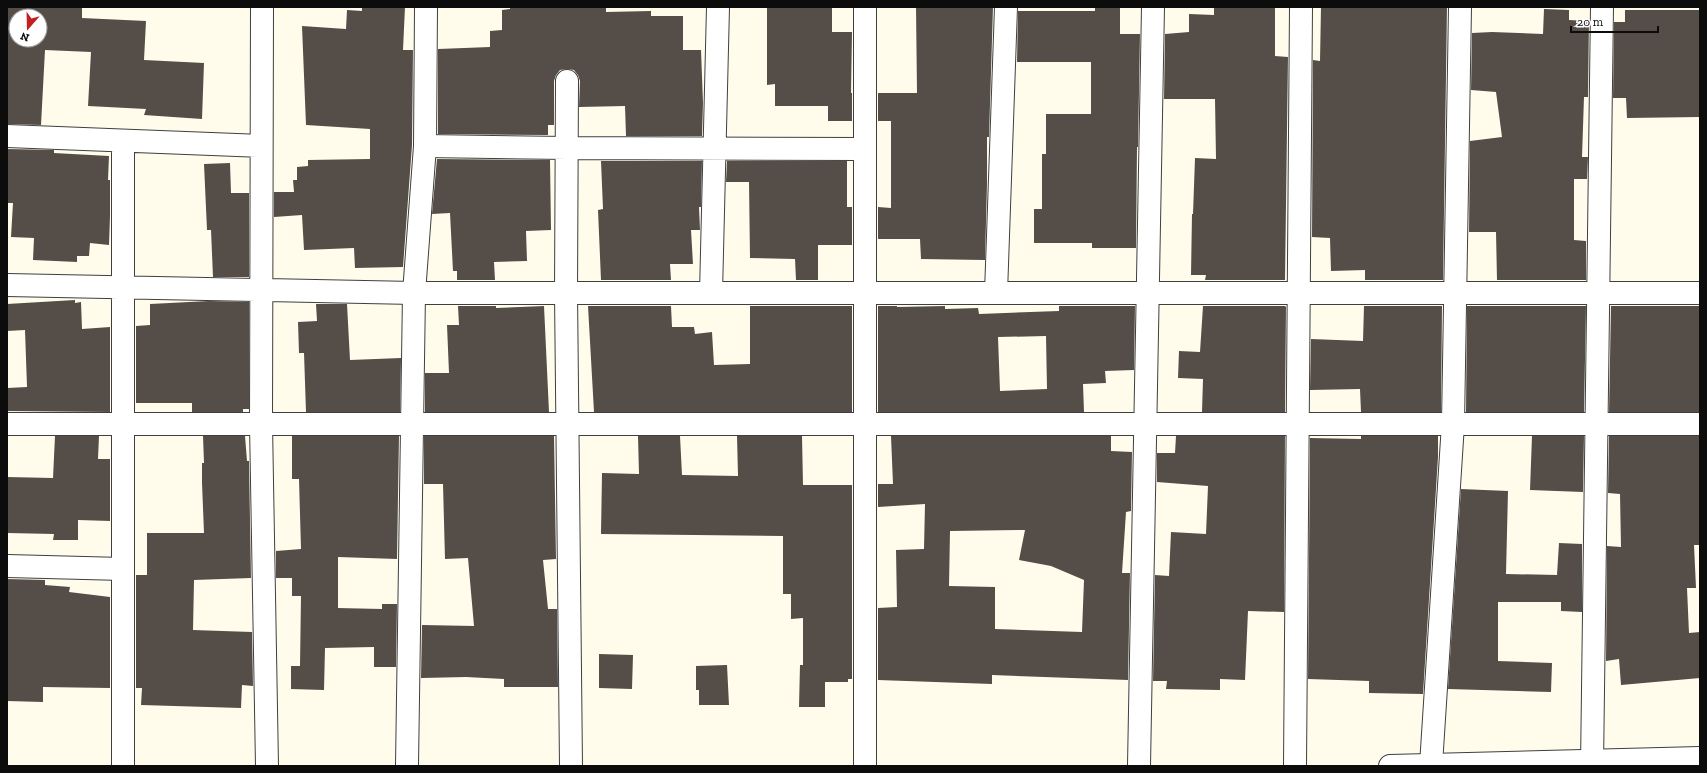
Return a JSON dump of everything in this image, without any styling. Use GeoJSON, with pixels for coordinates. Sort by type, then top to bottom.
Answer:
{"type":"FeatureCollection","features":[{"type":"Feature","properties":{"kind":"street"},"geometry":{"type":"LineString","coordinates":[[262,7],[261,424],[267,766]]}},
{"type":"Feature","properties":{"kind":"street"},"geometry":{"type":"LineString","coordinates":[[407,766],[414,293],[425,146],[426,7]]}},
{"type":"Feature","properties":{"kind":"street"},"geometry":{"type":"LineString","coordinates":[[711,293],[718,7]]}},
{"type":"Feature","properties":{"kind":"street"},"geometry":{"type":"LineString","coordinates":[[864,766],[865,7]]}},
{"type":"Feature","properties":{"kind":"street"},"geometry":{"type":"LineString","coordinates":[[996,293],[1006,7]]}},
{"type":"Feature","properties":{"kind":"street"},"geometry":{"type":"LineString","coordinates":[[1139,766],[1153,7]]}},
{"type":"Feature","properties":{"kind":"street"},"geometry":{"type":"LineString","coordinates":[[1295,766],[1301,7]]}},
{"type":"Feature","properties":{"kind":"street"},"geometry":{"type":"LineString","coordinates":[[1431,765],[1453,424],[1460,7]]}},
{"type":"Feature","properties":{"kind":"street"},"geometry":{"type":"LineString","coordinates":[[1592,763],[1602,7]]}},
{"type":"Feature","properties":{"kind":"street"},"geometry":{"type":"LineString","coordinates":[[567,81],[566,293],[570,766]]}},
{"type":"Feature","properties":{"kind":"street"},"geometry":{"type":"LineString","coordinates":[[7,136],[261,146]]}},
{"type":"Feature","properties":{"kind":"street"},"geometry":{"type":"LineString","coordinates":[[123,141],[123,766]]}},
{"type":"Feature","properties":{"kind":"street"},"geometry":{"type":"LineString","coordinates":[[425,146],[865,149]]}},
{"type":"Feature","properties":{"kind":"street"},"geometry":{"type":"LineString","coordinates":[[7,285],[414,293],[1700,293]]}},
{"type":"Feature","properties":{"kind":"street"},"geometry":{"type":"LineString","coordinates":[[7,424],[1700,424]]}},
{"type":"Feature","properties":{"kind":"street"},"geometry":{"type":"LineString","coordinates":[[7,566],[123,569]]}},
{"type":"Feature","properties":{"kind":"street"},"geometry":{"type":"LineString","coordinates":[[1390,766],[1592,763],[1700,758]]}},
{"type":"Feature","properties":{"kind":"building"},"geometry":{"type":"Polygon","coordinates":[[[7,7],[82,7],[82,18],[146,21],[144,60],[204,63],[202,119],[144,115],[146,109],[88,106],[91,52],[45,50],[41,125],[7,124],[7,7]]]}},
{"type":"Feature","properties":{"kind":"building"},"geometry":{"type":"Polygon","coordinates":[[[362,7],[405,7],[403,50],[413,50],[412,145],[403,267],[355,268],[354,248],[304,250],[302,215],[274,217],[274,192],[294,192],[293,180],[297,180],[297,167],[308,166],[308,160],[370,159],[370,129],[306,125],[302,26],[346,29],[347,10],[362,11],[362,7]]]}},
{"type":"Feature","properties":{"kind":"building"},"geometry":{"type":"Polygon","coordinates":[[[510,7],[606,7],[606,12],[651,11],[651,16],[683,16],[683,50],[701,50],[703,103],[702,136],[626,136],[625,106],[579,107],[580,81],[574,70],[567,69],[560,70],[554,81],[554,125],[548,125],[548,135],[438,134],[438,49],[490,47],[490,31],[502,30],[502,10],[510,9],[510,7]]]}},
{"type":"Feature","properties":{"kind":"building"},"geometry":{"type":"Polygon","coordinates":[[[767,7],[832,7],[832,32],[852,32],[852,121],[828,121],[828,106],[775,106],[775,84],[767,85],[767,7]]]}},
{"type":"Feature","properties":{"kind":"building"},"geometry":{"type":"Polygon","coordinates":[[[916,7],[993,7],[989,137],[987,137],[985,260],[921,259],[920,239],[878,239],[878,207],[891,208],[891,121],[878,121],[878,93],[917,93],[916,7]]]}},
{"type":"Feature","properties":{"kind":"building"},"geometry":{"type":"Polygon","coordinates":[[[1095,7],[1120,7],[1120,34],[1140,34],[1136,248],[1092,248],[1092,243],[1034,243],[1034,209],[1042,209],[1042,154],[1046,154],[1046,114],[1091,114],[1091,62],[1017,62],[1018,11],[1095,11],[1095,7]]]}},
{"type":"Feature","properties":{"kind":"building"},"geometry":{"type":"Polygon","coordinates":[[[1214,7],[1275,7],[1275,56],[1288,57],[1285,280],[1205,280],[1206,275],[1191,275],[1195,158],[1216,159],[1215,99],[1164,99],[1165,34],[1189,32],[1189,14],[1214,15],[1214,7]]]}},
{"type":"Feature","properties":{"kind":"building"},"geometry":{"type":"Polygon","coordinates":[[[1321,7],[1447,7],[1443,280],[1365,280],[1365,270],[1331,271],[1330,238],[1312,237],[1313,60],[1320,61],[1321,7]]]}},
{"type":"Feature","properties":{"kind":"building"},"geometry":{"type":"Polygon","coordinates":[[[1544,9],[1569,10],[1569,20],[1589,21],[1588,97],[1584,97],[1582,157],[1588,157],[1587,179],[1574,179],[1574,240],[1586,241],[1586,280],[1497,280],[1496,232],[1469,232],[1470,141],[1502,137],[1496,92],[1471,90],[1472,33],[1492,32],[1543,34],[1544,9]]]}},
{"type":"Feature","properties":{"kind":"building"},"geometry":{"type":"Polygon","coordinates":[[[1625,10],[1700,10],[1700,117],[1627,118],[1626,98],[1613,98],[1614,22],[1625,22],[1625,10]]]}},
{"type":"Feature","properties":{"kind":"building"},"geometry":{"type":"Polygon","coordinates":[[[7,149],[54,150],[54,153],[109,156],[109,245],[90,243],[89,256],[77,256],[77,262],[33,260],[34,238],[11,237],[13,203],[7,203],[7,149]]]}},
{"type":"Feature","properties":{"kind":"building"},"geometry":{"type":"Polygon","coordinates":[[[437,159],[550,160],[551,230],[526,231],[527,261],[494,262],[495,280],[457,280],[457,271],[453,271],[450,213],[432,214],[437,159]]]}},
{"type":"Feature","properties":{"kind":"building"},"geometry":{"type":"Polygon","coordinates":[[[601,161],[702,161],[701,207],[699,207],[700,230],[691,230],[693,264],[670,264],[671,280],[601,280],[598,210],[603,209],[601,161]]]}},
{"type":"Feature","properties":{"kind":"building"},"geometry":{"type":"Polygon","coordinates":[[[727,161],[847,161],[847,207],[852,207],[852,245],[818,245],[818,280],[796,280],[795,259],[750,258],[749,182],[726,182],[727,161]]]}},
{"type":"Feature","properties":{"kind":"building"},"geometry":{"type":"Polygon","coordinates":[[[230,163],[231,193],[249,193],[249,277],[213,277],[211,230],[207,230],[204,164],[230,163]]]}},
{"type":"Feature","properties":{"kind":"building"},"geometry":{"type":"Polygon","coordinates":[[[75,300],[75,303],[81,302],[82,329],[110,327],[110,412],[7,411],[7,388],[27,387],[25,330],[7,331],[7,304],[75,300]]]}},
{"type":"Feature","properties":{"kind":"building"},"geometry":{"type":"Polygon","coordinates":[[[209,301],[249,302],[249,409],[243,409],[243,412],[192,412],[192,403],[136,403],[136,326],[150,325],[150,304],[209,301]]]}},
{"type":"Feature","properties":{"kind":"building"},"geometry":{"type":"Polygon","coordinates":[[[316,304],[347,304],[350,360],[401,358],[400,412],[306,412],[304,353],[299,353],[298,322],[317,321],[316,304]]]}},
{"type":"Feature","properties":{"kind":"building"},"geometry":{"type":"Polygon","coordinates":[[[458,306],[496,306],[496,308],[544,306],[549,412],[425,412],[425,373],[449,373],[447,325],[459,325],[458,306]]]}},
{"type":"Feature","properties":{"kind":"building"},"geometry":{"type":"Polygon","coordinates":[[[588,306],[671,306],[672,327],[694,327],[695,334],[712,332],[714,365],[750,364],[750,306],[852,306],[852,412],[594,412],[588,306]]]}},
{"type":"Feature","properties":{"kind":"building"},"geometry":{"type":"Polygon","coordinates":[[[878,306],[945,306],[945,309],[978,308],[979,314],[1059,311],[1059,306],[1135,306],[1134,370],[1105,371],[1106,383],[1083,384],[1084,412],[878,412],[878,306]],[[1046,336],[998,337],[1000,391],[1047,389],[1046,336]]]}},
{"type":"Feature","properties":{"kind":"building"},"geometry":{"type":"Polygon","coordinates":[[[1203,306],[1286,307],[1285,412],[1202,412],[1203,379],[1178,378],[1179,351],[1200,352],[1203,306]]]}},
{"type":"Feature","properties":{"kind":"building"},"geometry":{"type":"Polygon","coordinates":[[[1364,306],[1442,306],[1441,412],[1361,412],[1360,389],[1310,390],[1311,339],[1363,341],[1364,306]]]}},
{"type":"Feature","properties":{"kind":"building"},"geometry":{"type":"Polygon","coordinates":[[[1467,306],[1586,306],[1584,412],[1466,412],[1467,306]]]}},
{"type":"Feature","properties":{"kind":"building"},"geometry":{"type":"Polygon","coordinates":[[[1611,306],[1700,306],[1700,412],[1609,412],[1611,306]]]}},
{"type":"Feature","properties":{"kind":"building"},"geometry":{"type":"Polygon","coordinates":[[[55,436],[99,436],[98,459],[110,459],[110,521],[78,520],[78,540],[53,540],[54,534],[7,533],[7,477],[53,478],[55,436]]]}},
{"type":"Feature","properties":{"kind":"building"},"geometry":{"type":"Polygon","coordinates":[[[203,436],[245,436],[247,461],[249,461],[251,578],[194,580],[193,630],[252,632],[253,686],[242,685],[241,708],[141,705],[142,688],[136,688],[136,575],[147,575],[147,533],[204,533],[202,483],[202,463],[204,463],[203,436]]]}},
{"type":"Feature","properties":{"kind":"building"},"geometry":{"type":"Polygon","coordinates":[[[292,436],[399,436],[397,559],[338,557],[338,608],[382,609],[382,604],[397,604],[396,667],[374,667],[374,647],[325,648],[324,690],[291,689],[291,666],[300,666],[301,596],[292,596],[292,578],[276,578],[276,551],[301,549],[299,479],[292,479],[292,436]]]}},
{"type":"Feature","properties":{"kind":"building"},"geometry":{"type":"Polygon","coordinates":[[[424,436],[554,436],[556,559],[543,560],[548,609],[557,609],[558,687],[504,687],[504,679],[466,677],[421,678],[422,625],[474,626],[468,558],[445,559],[443,484],[424,484],[424,436]]]}},
{"type":"Feature","properties":{"kind":"building"},"geometry":{"type":"Polygon","coordinates":[[[638,436],[680,436],[682,475],[738,476],[737,436],[802,436],[803,485],[852,485],[852,679],[848,679],[848,682],[825,682],[825,707],[799,707],[800,665],[803,665],[803,618],[791,619],[791,594],[783,594],[783,536],[601,534],[602,473],[639,474],[638,436]]]}},
{"type":"Feature","properties":{"kind":"building"},"geometry":{"type":"Polygon","coordinates":[[[891,436],[1111,436],[1111,451],[1132,452],[1131,511],[1126,512],[1122,573],[1130,573],[1128,680],[992,675],[992,684],[878,680],[878,608],[897,607],[896,550],[924,549],[925,504],[878,507],[878,484],[893,484],[891,436]],[[1025,530],[950,531],[949,586],[995,587],[995,629],[1082,632],[1084,580],[1051,566],[1019,560],[1025,530]]]}},
{"type":"Feature","properties":{"kind":"building"},"geometry":{"type":"Polygon","coordinates":[[[1176,436],[1285,436],[1284,612],[1248,611],[1245,680],[1220,679],[1220,690],[1166,689],[1167,681],[1153,681],[1155,575],[1169,576],[1171,532],[1206,534],[1208,486],[1157,482],[1157,453],[1175,453],[1176,436]]]}},
{"type":"Feature","properties":{"kind":"building"},"geometry":{"type":"Polygon","coordinates":[[[1361,436],[1438,436],[1438,457],[1423,694],[1369,693],[1369,681],[1308,679],[1310,438],[1361,439],[1361,436]]]}},
{"type":"Feature","properties":{"kind":"building"},"geometry":{"type":"Polygon","coordinates":[[[1532,436],[1584,436],[1583,492],[1530,490],[1532,436]]]}},
{"type":"Feature","properties":{"kind":"building"},"geometry":{"type":"Polygon","coordinates":[[[1609,436],[1700,436],[1700,545],[1694,545],[1696,588],[1687,588],[1689,633],[1700,632],[1700,678],[1621,685],[1619,659],[1606,661],[1607,546],[1621,547],[1620,494],[1608,493],[1609,436]]]}},
{"type":"Feature","properties":{"kind":"building"},"geometry":{"type":"Polygon","coordinates":[[[1461,489],[1508,491],[1506,574],[1557,575],[1559,543],[1582,544],[1582,612],[1561,611],[1561,602],[1498,602],[1498,661],[1552,663],[1551,692],[1448,689],[1461,489]]]}},
{"type":"Feature","properties":{"kind":"building"},"geometry":{"type":"Polygon","coordinates":[[[7,579],[45,580],[45,585],[70,587],[69,592],[110,597],[110,688],[43,687],[43,702],[7,701],[7,579]]]}},
{"type":"Feature","properties":{"kind":"building"},"geometry":{"type":"Polygon","coordinates":[[[599,654],[633,655],[632,689],[599,688],[599,654]]]}},
{"type":"Feature","properties":{"kind":"building"},"geometry":{"type":"Polygon","coordinates":[[[727,665],[729,705],[699,705],[699,690],[696,690],[696,666],[727,665]]]}}]}
